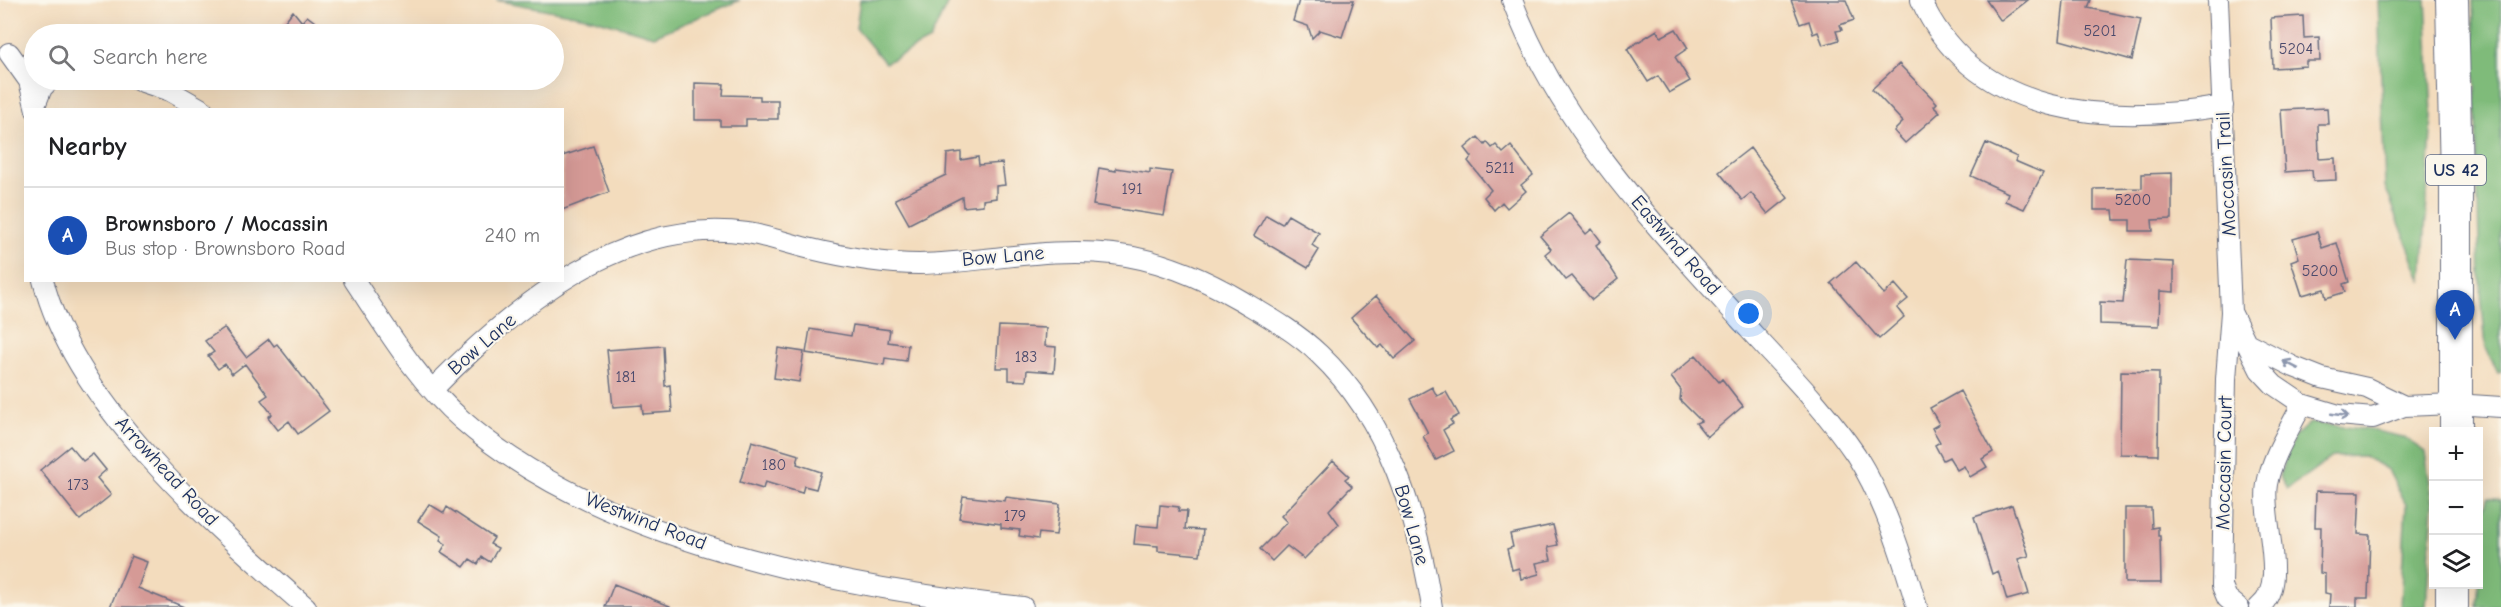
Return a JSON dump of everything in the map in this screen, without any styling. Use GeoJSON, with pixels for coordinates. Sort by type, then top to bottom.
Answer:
{"type":"FeatureCollection","features":[{"type":"Feature","properties":{"kind":"main road","name":"US 42"},"geometry":{"type":"LineString","coordinates":[[2452,0],[2456,178],[2455,418]]}},
{"type":"Feature","properties":{"kind":"main road"},"geometry":{"type":"LineString","coordinates":[[2452,589],[2452,607]]}},
{"type":"Feature","properties":{"kind":"street","name":"Eastwind Road"},"geometry":{"type":"LineString","coordinates":[[1512,0],[1525,36],[1548,80],[1617,177],[1669,239],[1815,402],[1857,458],[1881,506],[1903,562],[1917,607]]}},
{"type":"Feature","properties":{"kind":"street"},"geometry":{"type":"LineString","coordinates":[[1921,0],[1944,36],[1969,63],[1999,84],[2027,99],[2066,111],[2117,115],[2195,111],[2223,106]]}},
{"type":"Feature","properties":{"kind":"street","name":"Moccasin Trail"},"geometry":{"type":"LineString","coordinates":[[2218,0],[2231,312],[2260,370],[2274,386],[2302,404],[2338,416],[2373,418],[2404,406]]}},
{"type":"Feature","properties":{"kind":"street"},"geometry":{"type":"LineString","coordinates":[[4,51],[24,55]]}},
{"type":"Feature","properties":{"kind":"street"},"geometry":{"type":"LineString","coordinates":[[4,51],[24,75]]}},
{"type":"Feature","properties":{"kind":"street"},"geometry":{"type":"LineString","coordinates":[[32,90],[36,106]]}},
{"type":"Feature","properties":{"kind":"street"},"geometry":{"type":"LineString","coordinates":[[36,106],[41,90]]}},
{"type":"Feature","properties":{"kind":"street"},"geometry":{"type":"LineString","coordinates":[[164,90],[199,108]]}},
{"type":"Feature","properties":{"kind":"street","name":"Bow Lane"},"geometry":{"type":"LineString","coordinates":[[564,281],[625,248],[668,234],[712,229],[749,234],[812,250],[880,262],[920,264],[1052,252],[1113,254],[1150,261],[1186,273],[1230,294],[1282,324],[1317,352],[1340,375],[1369,416],[1392,460],[1411,510],[1432,607]]}},
{"type":"Feature","properties":{"kind":"street","name":"Arrowhead Road"},"geometry":{"type":"LineString","coordinates":[[45,282],[65,337],[95,390],[123,427],[171,480],[306,607]]}},
{"type":"Feature","properties":{"kind":"street","name":"Westwind Road"},"geometry":{"type":"LineString","coordinates":[[355,282],[408,361],[460,419],[497,450],[548,481],[632,519],[698,542],[798,570],[876,588],[1023,607]]}},
{"type":"Feature","properties":{"kind":"street","name":"Bow Lane"},"geometry":{"type":"LineString","coordinates":[[433,389],[512,317],[563,282]]}},
{"type":"Feature","properties":{"kind":"street","name":"Moccasin Court"},"geometry":{"type":"LineString","coordinates":[[2231,312],[2226,379],[2222,586],[2227,598],[2238,607]]}},
{"type":"Feature","properties":{"kind":"street","name":"Moccasin Trail"},"geometry":{"type":"LineString","coordinates":[[2249,344],[2294,367],[2322,378],[2367,388],[2404,406],[2455,418],[2501,407]]}},
{"type":"Feature","properties":{"kind":"street"},"geometry":{"type":"LineString","coordinates":[[2259,607],[2267,601],[2272,592],[2274,567],[2265,510],[2268,481],[2302,404]]}},
{"type":"Feature","properties":{"kind":"green space"},"geometry":{"type":"Polygon","coordinates":[[[496,0],[740,0],[654,36],[591,18],[496,0]]]}},
{"type":"Feature","properties":{"kind":"green space"},"geometry":{"type":"Polygon","coordinates":[[[860,0],[949,0],[930,40],[885,63],[856,28],[860,0]]]}},
{"type":"Feature","properties":{"kind":"green space"},"geometry":{"type":"Polygon","coordinates":[[[2378,0],[2426,0],[2432,115],[2422,282],[2385,186],[2378,0]]]}},
{"type":"Feature","properties":{"kind":"green space"},"geometry":{"type":"Polygon","coordinates":[[[2473,0],[2501,0],[2501,372],[2498,373],[2486,348],[2480,283],[2473,0]]]}},
{"type":"Feature","properties":{"kind":"green space"},"geometry":{"type":"Polygon","coordinates":[[[2310,423],[2371,430],[2403,437],[2425,452],[2429,478],[2429,563],[2426,607],[2400,607],[2406,505],[2388,470],[2364,456],[2332,457],[2287,489],[2279,476],[2294,437],[2310,423]]]}},
{"type":"Feature","properties":{"kind":"green space"},"geometry":{"type":"Polygon","coordinates":[[[2487,498],[2501,500],[2501,607],[2477,607],[2478,589],[2483,589],[2483,516],[2487,498]]]}},
{"type":"Feature","properties":{"kind":"building"},"geometry":{"type":"Polygon","coordinates":[[[1299,0],[1354,0],[1342,37],[1320,30],[1312,38],[1308,26],[1293,21],[1299,0]]]}},
{"type":"Feature","properties":{"kind":"building"},"geometry":{"type":"Polygon","coordinates":[[[1791,0],[1846,0],[1854,20],[1840,25],[1842,30],[1836,31],[1839,40],[1823,45],[1818,32],[1813,34],[1809,21],[1800,24],[1791,0]]]}},
{"type":"Feature","properties":{"kind":"building"},"geometry":{"type":"Polygon","coordinates":[[[1986,0],[2028,0],[2001,21],[1986,0]]]}},
{"type":"Feature","properties":{"kind":"building"},"geometry":{"type":"Polygon","coordinates":[[[2064,0],[2091,0],[2088,8],[2141,19],[2132,60],[2060,40],[2064,0]]]}},
{"type":"Feature","properties":{"kind":"building"},"geometry":{"type":"Polygon","coordinates":[[[293,11],[302,22],[307,16],[318,24],[282,24],[293,11]]]}},
{"type":"Feature","properties":{"kind":"building"},"geometry":{"type":"Polygon","coordinates":[[[2303,16],[2304,38],[2319,37],[2320,61],[2306,61],[2306,66],[2273,68],[2271,18],[2303,16]]]}},
{"type":"Feature","properties":{"kind":"building"},"geometry":{"type":"Polygon","coordinates":[[[1676,29],[1688,48],[1675,57],[1690,81],[1669,93],[1658,76],[1648,82],[1627,49],[1657,30],[1661,37],[1676,29]]]}},
{"type":"Feature","properties":{"kind":"building"},"geometry":{"type":"Polygon","coordinates":[[[1899,64],[1937,103],[1934,106],[1940,112],[1905,143],[1894,131],[1903,122],[1872,89],[1899,64]]]}},
{"type":"Feature","properties":{"kind":"building"},"geometry":{"type":"Polygon","coordinates":[[[695,83],[724,84],[723,95],[760,96],[760,100],[778,100],[778,119],[746,119],[746,126],[720,126],[720,120],[695,120],[695,83]]]}},
{"type":"Feature","properties":{"kind":"building"},"geometry":{"type":"Polygon","coordinates":[[[2327,108],[2328,124],[2318,124],[2319,159],[2335,158],[2336,180],[2313,181],[2312,170],[2285,172],[2281,110],[2327,108]]]}},
{"type":"Feature","properties":{"kind":"building"},"geometry":{"type":"Polygon","coordinates":[[[1478,137],[1485,145],[1487,142],[1492,148],[1496,145],[1503,153],[1511,146],[1533,175],[1521,185],[1526,191],[1507,208],[1502,202],[1494,210],[1484,197],[1491,190],[1468,161],[1472,157],[1465,148],[1478,137]]]}},
{"type":"Feature","properties":{"kind":"building"},"geometry":{"type":"Polygon","coordinates":[[[1986,143],[2017,157],[2015,161],[2043,173],[2024,209],[2005,201],[2008,193],[1971,176],[1986,143]]]}},
{"type":"Feature","properties":{"kind":"building"},"geometry":{"type":"Polygon","coordinates":[[[593,146],[609,192],[564,209],[564,155],[593,146]]]}},
{"type":"Feature","properties":{"kind":"building"},"geometry":{"type":"Polygon","coordinates":[[[1750,148],[1788,198],[1768,214],[1751,193],[1742,200],[1719,172],[1750,148]]]}},
{"type":"Feature","properties":{"kind":"building"},"geometry":{"type":"Polygon","coordinates":[[[961,152],[961,160],[978,157],[979,165],[1002,163],[1005,185],[996,186],[996,198],[983,200],[983,205],[963,207],[962,197],[909,224],[895,199],[946,175],[947,154],[961,152]]]}},
{"type":"Feature","properties":{"kind":"building"},"geometry":{"type":"Polygon","coordinates":[[[1099,168],[1150,173],[1150,169],[1172,172],[1164,216],[1093,205],[1099,168]]]}},
{"type":"Feature","properties":{"kind":"building"},"geometry":{"type":"Polygon","coordinates":[[[2172,173],[2172,219],[2152,220],[2153,231],[2130,231],[2130,220],[2114,220],[2113,210],[2094,210],[2094,189],[2142,188],[2142,174],[2172,173]]]}},
{"type":"Feature","properties":{"kind":"building"},"geometry":{"type":"Polygon","coordinates":[[[1569,213],[1586,234],[1592,229],[1601,241],[1596,245],[1618,279],[1592,300],[1572,276],[1566,280],[1545,254],[1551,249],[1540,236],[1569,213]]]}},
{"type":"Feature","properties":{"kind":"building"},"geometry":{"type":"Polygon","coordinates":[[[1266,215],[1282,224],[1288,215],[1319,233],[1312,245],[1319,250],[1308,268],[1254,236],[1266,215]]]}},
{"type":"Feature","properties":{"kind":"building"},"geometry":{"type":"Polygon","coordinates":[[[2317,232],[2322,248],[2337,243],[2349,282],[2343,284],[2345,292],[2326,298],[2324,289],[2302,295],[2291,261],[2299,258],[2293,239],[2317,232]]]}},
{"type":"Feature","properties":{"kind":"building"},"geometry":{"type":"Polygon","coordinates":[[[2127,260],[2174,262],[2174,292],[2160,291],[2159,326],[2100,324],[2100,302],[2123,303],[2127,260]]]}},
{"type":"Feature","properties":{"kind":"building"},"geometry":{"type":"Polygon","coordinates":[[[1856,262],[1884,294],[1895,284],[1908,299],[1897,308],[1904,317],[1879,339],[1831,283],[1856,262]]]}},
{"type":"Feature","properties":{"kind":"building"},"geometry":{"type":"Polygon","coordinates":[[[1376,296],[1415,341],[1394,359],[1382,345],[1378,348],[1351,318],[1376,296]]]}},
{"type":"Feature","properties":{"kind":"building"},"geometry":{"type":"Polygon","coordinates":[[[853,325],[890,330],[888,342],[908,345],[906,361],[885,358],[884,365],[806,353],[810,329],[851,336],[853,325]]]}},
{"type":"Feature","properties":{"kind":"building"},"geometry":{"type":"Polygon","coordinates":[[[999,326],[1046,328],[1045,346],[1056,347],[1054,372],[1027,370],[1026,381],[1009,380],[1009,368],[996,368],[999,326]]]}},
{"type":"Feature","properties":{"kind":"building"},"geometry":{"type":"Polygon","coordinates":[[[224,328],[246,357],[269,339],[274,346],[277,344],[329,411],[298,434],[289,421],[278,430],[268,417],[272,414],[261,400],[268,395],[245,364],[232,374],[225,364],[218,369],[208,356],[214,352],[205,341],[224,328]]]}},
{"type":"Feature","properties":{"kind":"building"},"geometry":{"type":"Polygon","coordinates":[[[663,346],[665,386],[670,385],[672,412],[643,414],[642,405],[613,407],[607,350],[663,346]]]}},
{"type":"Feature","properties":{"kind":"building"},"geometry":{"type":"Polygon","coordinates":[[[778,348],[804,352],[799,382],[774,378],[778,348]]]}},
{"type":"Feature","properties":{"kind":"building"},"geometry":{"type":"Polygon","coordinates":[[[1696,355],[1719,382],[1722,379],[1743,406],[1707,437],[1696,423],[1701,421],[1680,400],[1681,390],[1671,377],[1696,355]]]}},
{"type":"Feature","properties":{"kind":"building"},"geometry":{"type":"Polygon","coordinates":[[[2121,371],[2159,372],[2158,455],[2120,454],[2121,371]]]}},
{"type":"Feature","properties":{"kind":"building"},"geometry":{"type":"Polygon","coordinates":[[[1432,387],[1437,396],[1446,392],[1459,415],[1450,420],[1453,424],[1443,430],[1454,451],[1436,460],[1423,436],[1428,433],[1410,399],[1432,387]]]}},
{"type":"Feature","properties":{"kind":"building"},"geometry":{"type":"Polygon","coordinates":[[[1960,391],[1993,452],[1982,459],[1987,467],[1970,477],[1964,466],[1957,470],[1949,457],[1943,460],[1935,445],[1940,442],[1932,428],[1939,424],[1930,408],[1960,391]]]}},
{"type":"Feature","properties":{"kind":"building"},"geometry":{"type":"Polygon","coordinates":[[[752,441],[799,455],[797,464],[821,472],[816,489],[804,486],[802,493],[765,482],[763,489],[740,482],[752,441]]]}},
{"type":"Feature","properties":{"kind":"building"},"geometry":{"type":"Polygon","coordinates":[[[70,446],[83,461],[93,454],[106,470],[97,478],[111,495],[80,520],[40,470],[70,446]]]}},
{"type":"Feature","properties":{"kind":"building"},"geometry":{"type":"Polygon","coordinates":[[[1333,461],[1349,476],[1345,479],[1352,486],[1329,510],[1339,524],[1304,559],[1287,546],[1272,561],[1260,549],[1287,522],[1281,516],[1333,461]]]}},
{"type":"Feature","properties":{"kind":"building"},"geometry":{"type":"Polygon","coordinates":[[[2316,491],[2360,492],[2358,534],[2370,535],[2368,598],[2357,598],[2357,607],[2329,607],[2330,594],[2325,593],[2325,574],[2320,573],[2321,527],[2315,527],[2316,491]]]}},
{"type":"Feature","properties":{"kind":"building"},"geometry":{"type":"Polygon","coordinates":[[[963,496],[1005,501],[1006,497],[1060,504],[1056,535],[1039,533],[1038,539],[1019,536],[1020,530],[1001,528],[1001,524],[959,518],[963,496]]]}},
{"type":"Feature","properties":{"kind":"building"},"geometry":{"type":"Polygon","coordinates":[[[429,504],[444,513],[447,507],[494,538],[490,544],[498,548],[490,562],[482,557],[478,564],[470,559],[464,567],[441,552],[446,544],[440,540],[442,536],[418,521],[429,504]]]}},
{"type":"Feature","properties":{"kind":"building"},"geometry":{"type":"Polygon","coordinates":[[[1160,505],[1179,507],[1178,511],[1187,511],[1185,529],[1203,530],[1200,555],[1158,551],[1158,546],[1134,544],[1136,525],[1158,527],[1160,505]]]}},
{"type":"Feature","properties":{"kind":"building"},"geometry":{"type":"Polygon","coordinates":[[[2012,505],[2029,556],[2018,559],[2029,594],[2007,600],[1998,571],[1992,574],[1974,517],[2012,505]]]}},
{"type":"Feature","properties":{"kind":"building"},"geometry":{"type":"Polygon","coordinates":[[[2125,508],[2151,508],[2152,528],[2158,527],[2158,536],[2160,536],[2161,583],[2125,583],[2125,508]]]}},
{"type":"Feature","properties":{"kind":"building"},"geometry":{"type":"Polygon","coordinates":[[[1553,525],[1558,545],[1548,547],[1551,560],[1536,563],[1539,574],[1521,579],[1519,568],[1512,570],[1507,549],[1513,547],[1510,534],[1553,525]]]}},
{"type":"Feature","properties":{"kind":"building"},"geometry":{"type":"Polygon","coordinates":[[[131,556],[147,562],[138,588],[184,607],[110,607],[131,556]]]}},
{"type":"Feature","properties":{"kind":"building"},"geometry":{"type":"Polygon","coordinates":[[[614,584],[670,606],[670,607],[605,607],[614,584]]]}},
{"type":"Feature","properties":{"kind":"place","name":"Brownsboro / Mocassin"},"geometry":{"type":"Point","coordinates":[2455,340]}}]}
